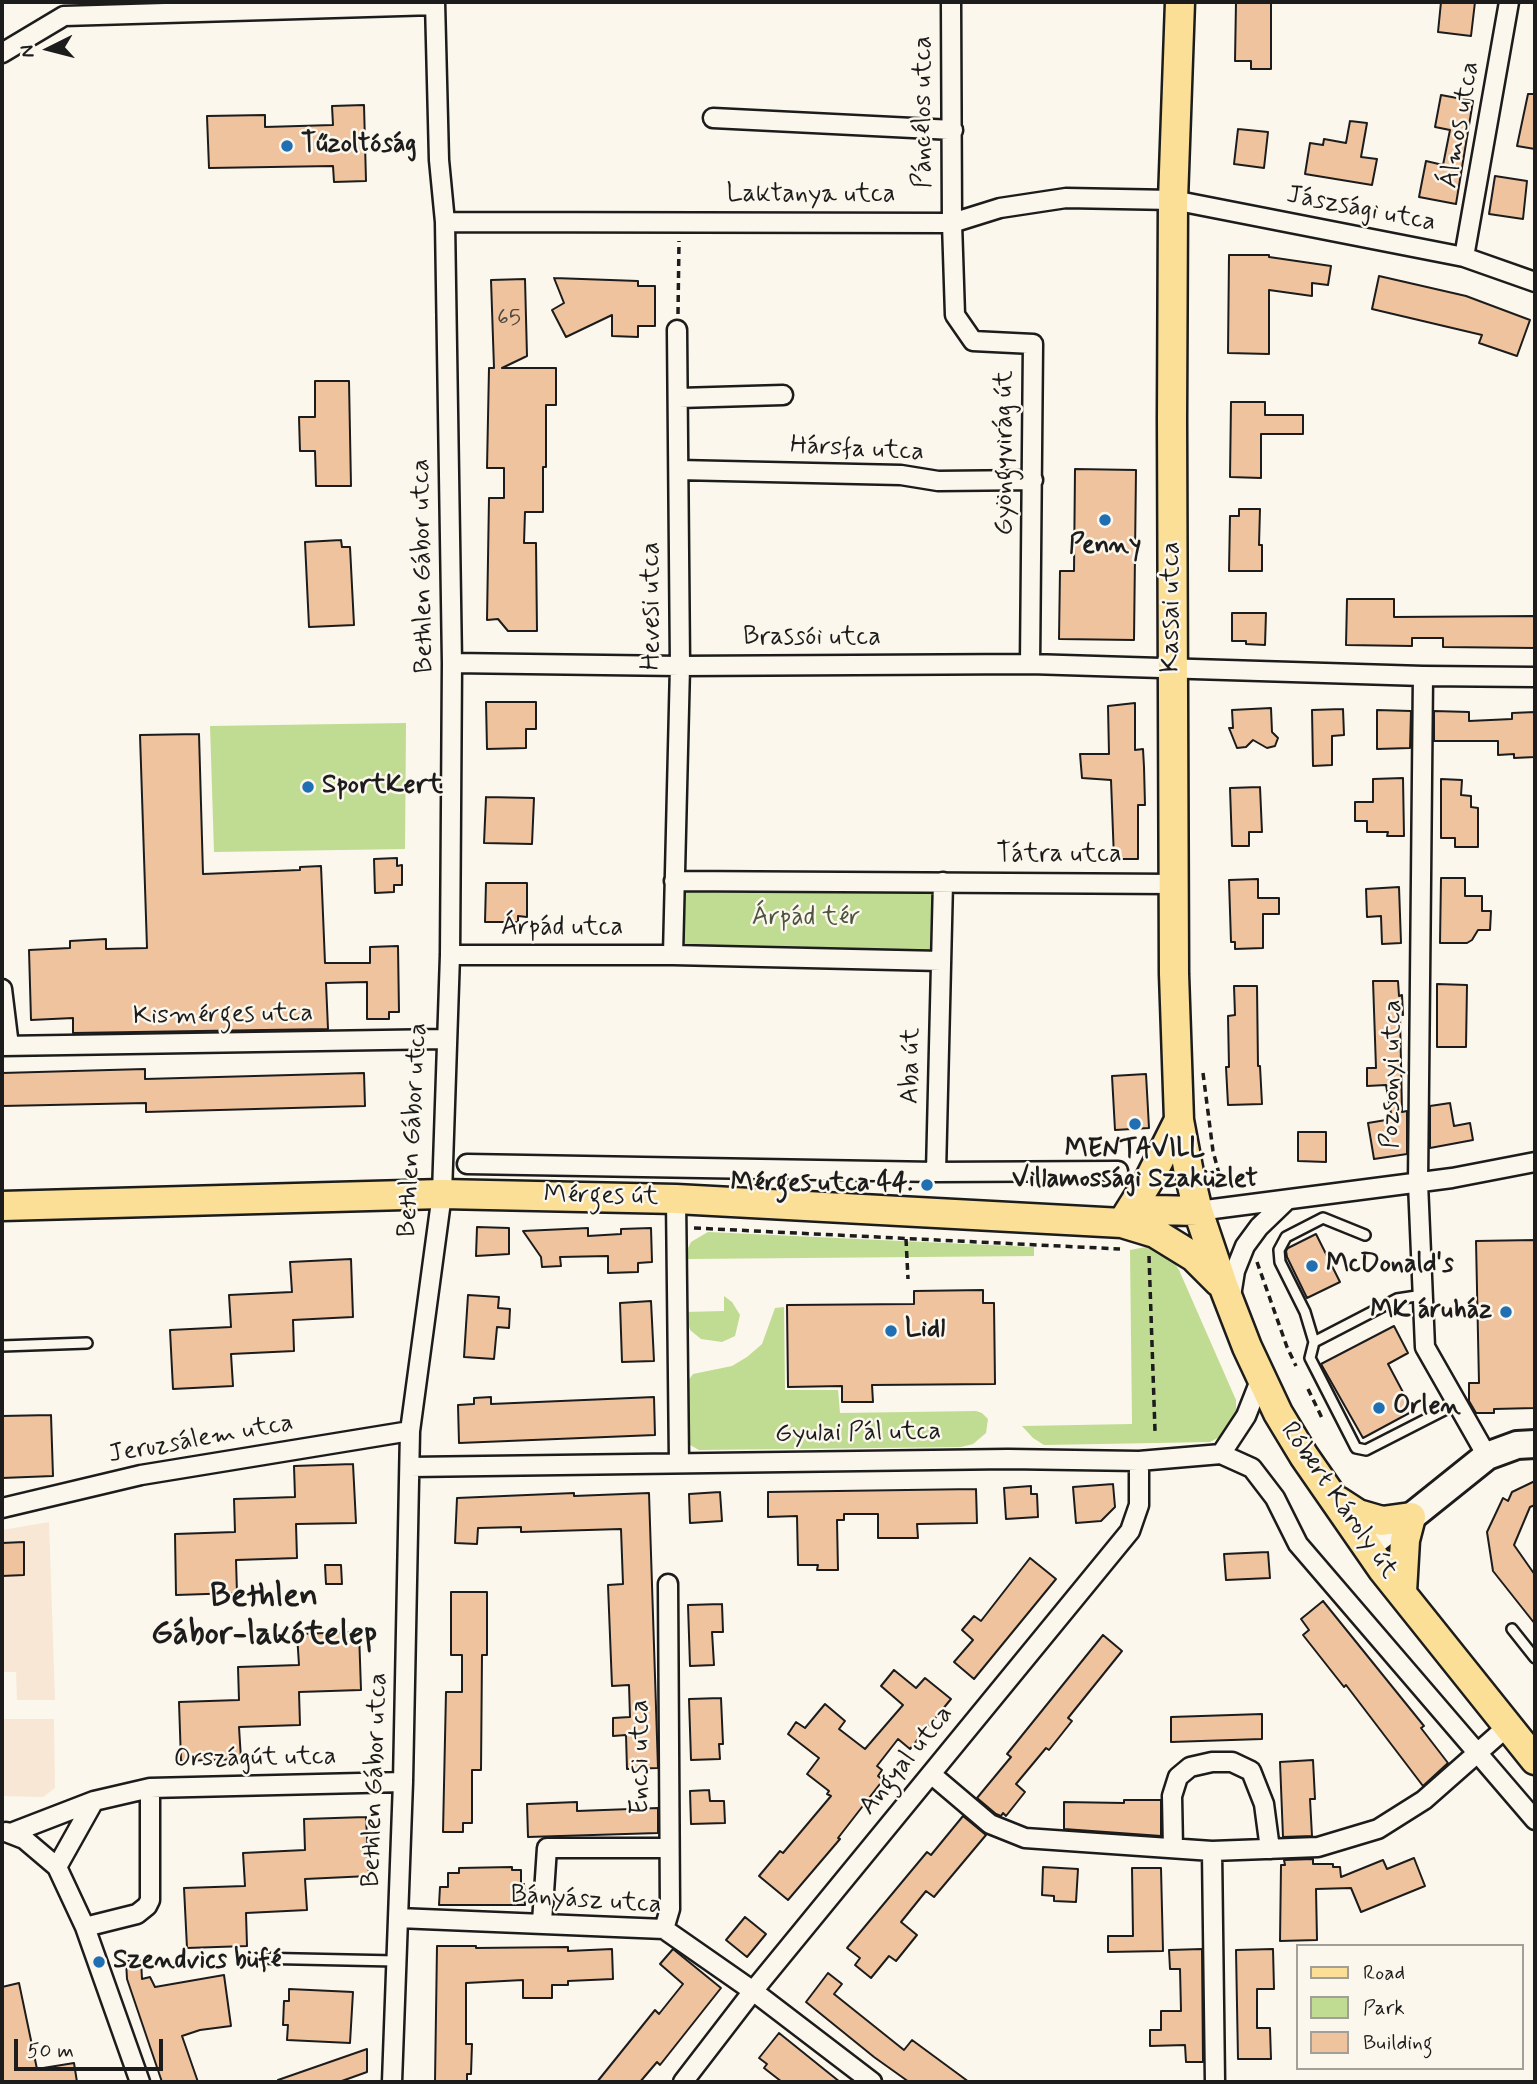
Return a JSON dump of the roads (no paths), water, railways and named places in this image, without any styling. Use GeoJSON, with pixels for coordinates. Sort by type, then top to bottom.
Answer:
{"type":"FeatureCollection","features":[{"type":"Feature","properties":{"kind":"main road","name":"Kassai utca"},"geometry":{"type":"LineString","coordinates":[[1180,2],[1174,200],[1175,986],[1179,1120],[1198,1211]]}},
{"type":"Feature","properties":{"kind":"main road"},"geometry":{"type":"LineString","coordinates":[[1122,1236],[1179,1120]]}},
{"type":"Feature","properties":{"kind":"main road","name":"Mérges út"},"geometry":{"type":"LineString","coordinates":[[2,1206],[442,1194],[676,1199],[1122,1236],[1154,1210],[1198,1211]]}},
{"type":"Feature","properties":{"kind":"main road","name":"Róbert Károly út"},"geometry":{"type":"LineString","coordinates":[[1198,1211],[1227,1294],[1261,1378],[1304,1456],[1369,1550],[1535,1759]]}},
{"type":"Feature","properties":{"kind":"main road"},"geometry":{"type":"LineString","coordinates":[[1122,1236],[1155,1233],[1194,1257],[1227,1294]]}},
{"type":"Feature","properties":{"kind":"main road"},"geometry":{"type":"LineString","coordinates":[[1335,1500],[1358,1514],[1382,1521],[1411,1517],[1405,1540],[1402,1592]]}},
{"type":"Feature","properties":{"kind":"street","name":"Páncélos utca"},"geometry":{"type":"LineString","coordinates":[[951,2],[952,223]]}},
{"type":"Feature","properties":{"kind":"street","name":"Álmos utca"},"geometry":{"type":"LineString","coordinates":[[1464,257],[1509,2]]}},
{"type":"Feature","properties":{"kind":"street"},"geometry":{"type":"LineString","coordinates":[[2,53],[64,16],[435,3]]}},
{"type":"Feature","properties":{"kind":"street","name":"Bethlen Gábor utca"},"geometry":{"type":"LineString","coordinates":[[392,2082],[403,1782],[410,1431],[442,1194],[450,955],[452,663],[445,222],[439,160],[435,3]]}},
{"type":"Feature","properties":{"kind":"street"},"geometry":{"type":"LineString","coordinates":[[713,118],[953,130]]}},
{"type":"Feature","properties":{"kind":"street","name":"Laktanya utca"},"geometry":{"type":"LineString","coordinates":[[445,222],[952,223],[1000,208],[1066,198],[1174,200]]}},
{"type":"Feature","properties":{"kind":"street","name":"Jászsági utca"},"geometry":{"type":"LineString","coordinates":[[1174,200],[1464,257],[1535,282]]}},
{"type":"Feature","properties":{"kind":"street","name":"Gyöngyvirág út"},"geometry":{"type":"LineString","coordinates":[[952,223],[955,315],[973,341],[1033,344],[1030,664]]}},
{"type":"Feature","properties":{"kind":"street","name":"Hevesi utca"},"geometry":{"type":"LineString","coordinates":[[674,881],[680,666],[677,330]]}},
{"type":"Feature","properties":{"kind":"street"},"geometry":{"type":"LineString","coordinates":[[679,398],[783,395]]}},
{"type":"Feature","properties":{"kind":"street","name":"Hársfa utca"},"geometry":{"type":"LineString","coordinates":[[678,470],[901,475],[938,481],[1033,480]]}},
{"type":"Feature","properties":{"kind":"street","name":"Brassói utca"},"geometry":{"type":"LineString","coordinates":[[452,663],[680,666],[1030,664],[1535,677]]}},
{"type":"Feature","properties":{"kind":"street","name":"Pozsonyi utca"},"geometry":{"type":"LineString","coordinates":[[1423,676],[1418,1182],[1426,1347],[1488,1456]]}},
{"type":"Feature","properties":{"kind":"street"},"geometry":{"type":"LineString","coordinates":[[674,881],[943,882],[942,961],[673,956],[674,881]]}},
{"type":"Feature","properties":{"kind":"street","name":"Tátra utca"},"geometry":{"type":"LineString","coordinates":[[943,882],[1174,884]]}},
{"type":"Feature","properties":{"kind":"street","name":"Árpád utca"},"geometry":{"type":"LineString","coordinates":[[450,955],[673,956]]}},
{"type":"Feature","properties":{"kind":"street","name":"Aba út"},"geometry":{"type":"LineString","coordinates":[[936,1172],[942,961]]}},
{"type":"Feature","properties":{"kind":"street"},"geometry":{"type":"LineString","coordinates":[[2,989],[5,1046]]}},
{"type":"Feature","properties":{"kind":"street","name":"Kismérges utca"},"geometry":{"type":"LineString","coordinates":[[5,1046],[446,1039]]}},
{"type":"Feature","properties":{"kind":"street"},"geometry":{"type":"LineString","coordinates":[[1198,1211],[1418,1182],[1535,1162]]}},
{"type":"Feature","properties":{"kind":"street","name":"Mérges út"},"geometry":{"type":"LineString","coordinates":[[467,1164],[936,1172],[1118,1171]]}},
{"type":"Feature","properties":{"kind":"street"},"geometry":{"type":"LineString","coordinates":[[676,1199],[679,1462]]}},
{"type":"Feature","properties":{"kind":"street"},"geometry":{"type":"LineString","coordinates":[[1227,1294],[1245,1246],[1259,1227],[1286,1201]]}},
{"type":"Feature","properties":{"kind":"street"},"geometry":{"type":"LineString","coordinates":[[1261,1378],[1246,1416],[1221,1454],[1252,1468],[1275,1498],[1298,1544],[1535,1820]]}},
{"type":"Feature","properties":{"kind":"street","name":"Jeruzsálem utca"},"geometry":{"type":"LineString","coordinates":[[2,1508],[141,1475],[410,1431]]}},
{"type":"Feature","properties":{"kind":"street"},"geometry":{"type":"LineString","coordinates":[[1369,1550],[1488,1456],[1517,1445],[1535,1444]]}},
{"type":"Feature","properties":{"kind":"street","name":"Gyulai Pál utca"},"geometry":{"type":"LineString","coordinates":[[410,1467],[995,1459],[1139,1461],[1221,1454]]}},
{"type":"Feature","properties":{"kind":"street","name":"Angyal utca"},"geometry":{"type":"LineString","coordinates":[[683,2082],[753,1991],[1130,1531],[1139,1505],[1139,1461]]}},
{"type":"Feature","properties":{"kind":"street","name":"Encsi utca"},"geometry":{"type":"LineString","coordinates":[[664,1928],[670,1909],[668,1584]]}},
{"type":"Feature","properties":{"kind":"street"},"geometry":{"type":"LineString","coordinates":[[931,1774],[990,1824],[1025,1838],[1212,1851],[1318,1847],[1378,1829],[1424,1800],[1508,1726]]}},
{"type":"Feature","properties":{"kind":"street"},"geometry":{"type":"LineString","coordinates":[[1173,1848],[1172,1796],[1178,1777],[1190,1766],[1232,1762],[1251,1771],[1264,1804],[1270,1849]]}},
{"type":"Feature","properties":{"kind":"street","name":"Országút utca"},"geometry":{"type":"LineString","coordinates":[[6,1832],[94,1801],[150,1788],[403,1782]]}},
{"type":"Feature","properties":{"kind":"street","name":"Országút utca"},"geometry":{"type":"LineString","coordinates":[[85,1927],[137,1914],[150,1900],[150,1788]]}},
{"type":"Feature","properties":{"kind":"street"},"geometry":{"type":"LineString","coordinates":[[57,1867],[94,1801]]}},
{"type":"Feature","properties":{"kind":"street","name":"Országút utca"},"geometry":{"type":"LineString","coordinates":[[6,1832],[24,1839],[57,1867],[85,1927],[140,2082]]}},
{"type":"Feature","properties":{"kind":"street"},"geometry":{"type":"LineString","coordinates":[[542,1922],[547,1847],[669,1848]]}},
{"type":"Feature","properties":{"kind":"street"},"geometry":{"type":"LineString","coordinates":[[1212,1851],[1215,2082]]}},
{"type":"Feature","properties":{"kind":"street","name":"Bányász utca"},"geometry":{"type":"LineString","coordinates":[[397,1918],[664,1928],[753,1991],[872,2082]]}},
{"type":"Feature","properties":{"kind":"lane"},"geometry":{"type":"LineString","coordinates":[[1366,1235],[1323,1218],[1286,1237],[1279,1250],[1280,1262],[1305,1312],[1314,1342],[1310,1358],[1356,1448],[1366,1450],[1458,1403]]}},
{"type":"Feature","properties":{"kind":"lane"},"geometry":{"type":"LineString","coordinates":[[1314,1342],[1397,1299],[1423,1295]]}},
{"type":"Feature","properties":{"kind":"lane"},"geometry":{"type":"LineString","coordinates":[[2,1346],[87,1343]]}},
{"type":"Feature","properties":{"kind":"lane"},"geometry":{"type":"LineString","coordinates":[[1512,1629],[1535,1658]]}},
{"type":"Feature","properties":{"kind":"lane"},"geometry":{"type":"LineString","coordinates":[[250,1958],[396,1961]]}},
{"type":"Feature","properties":{"kind":"place","name":"Tűzoltóság"},"geometry":{"type":"Point","coordinates":[287,146]}},
{"type":"Feature","properties":{"kind":"place","name":"Penny"},"geometry":{"type":"Point","coordinates":[1105,520]}},
{"type":"Feature","properties":{"kind":"place","name":"SportKert"},"geometry":{"type":"Point","coordinates":[308,787]}},
{"type":"Feature","properties":{"kind":"place","name":"MENTAVILL Villamossági Szaküzlet"},"geometry":{"type":"Point","coordinates":[1135,1124]}},
{"type":"Feature","properties":{"kind":"place","name":"Mérges utca 44."},"geometry":{"type":"Point","coordinates":[927,1185]}},
{"type":"Feature","properties":{"kind":"place","name":"McDonald's"},"geometry":{"type":"Point","coordinates":[1312,1266]}},
{"type":"Feature","properties":{"kind":"place","name":"MK áruház"},"geometry":{"type":"Point","coordinates":[1506,1312]}},
{"type":"Feature","properties":{"kind":"place","name":"Lidl"},"geometry":{"type":"Point","coordinates":[891,1331]}},
{"type":"Feature","properties":{"kind":"place","name":"Orlen"},"geometry":{"type":"Point","coordinates":[1379,1408]}},
{"type":"Feature","properties":{"kind":"place","name":"Szendvics büfé"},"geometry":{"type":"Point","coordinates":[99,1962]}},
{"type":"Feature","properties":{"kind":"district","name":"Bethlen Gábor-lakótelep"},"geometry":{"type":"Point","coordinates":[264,1617]}},
{"type":"Feature","properties":{"kind":"park label","name":"Árpád tér"},"geometry":{"type":"Point","coordinates":[806,919]}}]}
